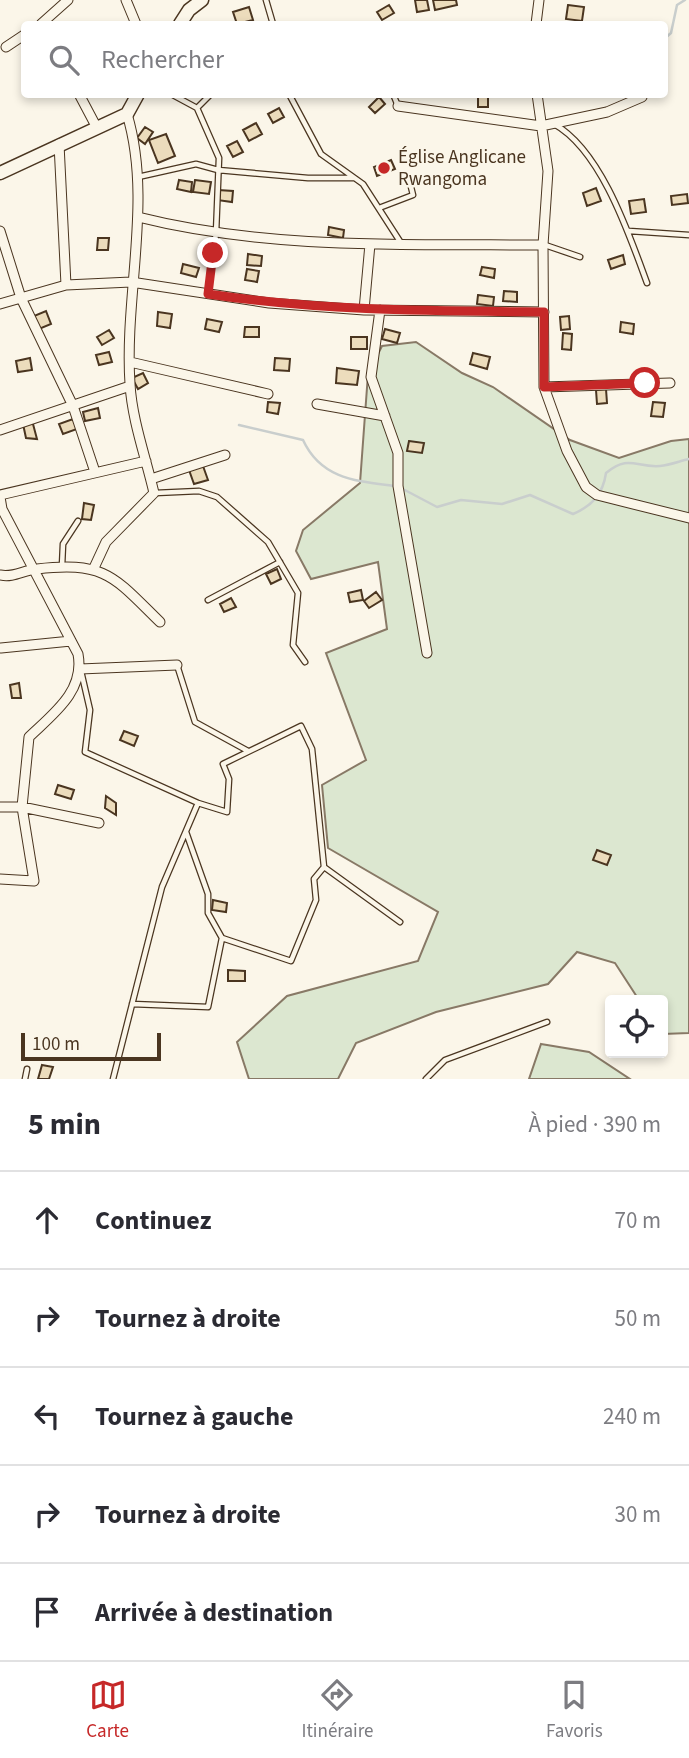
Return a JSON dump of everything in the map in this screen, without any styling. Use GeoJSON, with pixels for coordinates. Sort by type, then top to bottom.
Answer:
{"type":"FeatureCollection","features":[{"type":"Feature","properties":{"kind":"street"},"geometry":{"type":"LineString","coordinates":[[45,21],[68,0]]}},
{"type":"Feature","properties":{"kind":"street"},"geometry":{"type":"LineString","coordinates":[[126,0],[135,21]]}},
{"type":"Feature","properties":{"kind":"street"},"geometry":{"type":"LineString","coordinates":[[182,21],[189,10],[202,0]]}},
{"type":"Feature","properties":{"kind":"street"},"geometry":{"type":"LineString","coordinates":[[536,21],[539,0]]}},
{"type":"Feature","properties":{"kind":"street"},"geometry":{"type":"LineString","coordinates":[[6,47],[21,37]]}},
{"type":"Feature","properties":{"kind":"street"},"geometry":{"type":"LineString","coordinates":[[81,98],[97,128]]}},
{"type":"Feature","properties":{"kind":"street"},"geometry":{"type":"LineString","coordinates":[[0,173],[127,114],[136,98]]}},
{"type":"Feature","properties":{"kind":"street"},"geometry":{"type":"LineString","coordinates":[[538,98],[548,171],[543,245],[544,387],[567,451],[586,487],[597,495],[689,518]]}},
{"type":"Feature","properties":{"kind":"street"},"geometry":{"type":"LineString","coordinates":[[398,106],[541,125],[607,112],[640,98]]}},
{"type":"Feature","properties":{"kind":"street"},"geometry":{"type":"LineString","coordinates":[[93,570],[106,542],[154,493],[130,386],[131,282],[138,217],[136,146],[127,114]]}},
{"type":"Feature","properties":{"kind":"street"},"geometry":{"type":"LineString","coordinates":[[60,144],[66,285]]}},
{"type":"Feature","properties":{"kind":"street"},"geometry":{"type":"LineString","coordinates":[[138,217],[192,231],[370,244],[543,245]]}},
{"type":"Feature","properties":{"kind":"street"},"geometry":{"type":"LineString","coordinates":[[0,231],[21,298],[73,406],[95,472]]}},
{"type":"Feature","properties":{"kind":"street"},"geometry":{"type":"LineString","coordinates":[[364,310],[370,244]]}},
{"type":"Feature","properties":{"kind":"street"},"geometry":{"type":"LineString","coordinates":[[0,304],[66,285],[131,282],[269,303],[364,310],[544,312]]}},
{"type":"Feature","properties":{"kind":"street"},"geometry":{"type":"LineString","coordinates":[[380,310],[372,377],[398,453],[398,486],[426,653]]}},
{"type":"Feature","properties":{"kind":"street"},"geometry":{"type":"LineString","coordinates":[[130,362],[268,394]]}},
{"type":"Feature","properties":{"kind":"street"},"geometry":{"type":"LineString","coordinates":[[544,387],[670,383]]}},
{"type":"Feature","properties":{"kind":"street"},"geometry":{"type":"LineString","coordinates":[[0,430],[130,386]]}},
{"type":"Feature","properties":{"kind":"street"},"geometry":{"type":"LineString","coordinates":[[317,404],[384,416]]}},
{"type":"Feature","properties":{"kind":"street"},"geometry":{"type":"LineString","coordinates":[[150,479],[225,455]]}},
{"type":"Feature","properties":{"kind":"street"},"geometry":{"type":"LineString","coordinates":[[0,879],[34,881],[22,807],[29,737],[66,702],[80,668],[71,641],[2,509],[0,496],[146,461]]}},
{"type":"Feature","properties":{"kind":"street"},"geometry":{"type":"LineString","coordinates":[[0,575],[9,577],[33,569],[62,567],[101,570],[116,579],[160,622]]}},
{"type":"Feature","properties":{"kind":"street"},"geometry":{"type":"LineString","coordinates":[[1,648],[71,641]]}},
{"type":"Feature","properties":{"kind":"street"},"geometry":{"type":"LineString","coordinates":[[80,668],[177,664]]}},
{"type":"Feature","properties":{"kind":"street"},"geometry":{"type":"LineString","coordinates":[[0,807],[22,807],[99,823]]}},
{"type":"Feature","properties":{"kind":"lane"},"geometry":{"type":"LineString","coordinates":[[266,0],[272,21]]}},
{"type":"Feature","properties":{"kind":"lane"},"geometry":{"type":"LineString","coordinates":[[178,98],[197,108],[219,158],[216,233],[208,294]]}},
{"type":"Feature","properties":{"kind":"lane"},"geometry":{"type":"LineString","coordinates":[[197,108],[207,98]]}},
{"type":"Feature","properties":{"kind":"lane"},"geometry":{"type":"LineString","coordinates":[[291,98],[321,154],[363,184],[402,244]]}},
{"type":"Feature","properties":{"kind":"lane"},"geometry":{"type":"LineString","coordinates":[[395,98],[398,106]]}},
{"type":"Feature","properties":{"kind":"lane"},"geometry":{"type":"LineString","coordinates":[[553,123],[570,133],[594,166],[628,231],[647,283]]}},
{"type":"Feature","properties":{"kind":"lane"},"geometry":{"type":"LineString","coordinates":[[137,177],[196,164],[218,170],[308,178],[354,177]]}},
{"type":"Feature","properties":{"kind":"lane"},"geometry":{"type":"LineString","coordinates":[[379,208],[413,195],[410,183]]}},
{"type":"Feature","properties":{"kind":"lane"},"geometry":{"type":"LineString","coordinates":[[628,231],[689,235]]}},
{"type":"Feature","properties":{"kind":"lane"},"geometry":{"type":"LineString","coordinates":[[543,245],[580,257]]}},
{"type":"Feature","properties":{"kind":"lane"},"geometry":{"type":"LineString","coordinates":[[154,493],[199,491],[217,498],[268,542],[298,593],[293,645],[305,662]]}},
{"type":"Feature","properties":{"kind":"lane"},"geometry":{"type":"LineString","coordinates":[[62,567],[63,544],[78,521]]}},
{"type":"Feature","properties":{"kind":"lane"},"geometry":{"type":"LineString","coordinates":[[208,600],[280,562]]}},
{"type":"Feature","properties":{"kind":"lane"},"geometry":{"type":"LineString","coordinates":[[177,664],[195,722],[249,752]]}},
{"type":"Feature","properties":{"kind":"lane"},"geometry":{"type":"LineString","coordinates":[[80,668],[90,710],[85,752],[198,803],[227,812],[229,779],[223,764],[302,726],[312,749],[324,867],[314,879],[316,900],[291,961],[222,938],[208,914],[208,894],[186,831]]}},
{"type":"Feature","properties":{"kind":"lane"},"geometry":{"type":"LineString","coordinates":[[113,1079],[162,887],[198,803]]}},
{"type":"Feature","properties":{"kind":"lane"},"geometry":{"type":"LineString","coordinates":[[324,867],[400,922]]}},
{"type":"Feature","properties":{"kind":"lane"},"geometry":{"type":"LineString","coordinates":[[132,1004],[208,1007],[222,938]]}},
{"type":"Feature","properties":{"kind":"lane"},"geometry":{"type":"LineString","coordinates":[[426,1079],[445,1060],[547,1022]]}},
{"type":"Feature","properties":{"kind":"lane"},"geometry":{"type":"LineString","coordinates":[[25,1079],[27,1069]]}},
{"type":"Feature","properties":{"kind":"green space"},"geometry":{"type":"Polygon","coordinates":[[[416,342],[462,373],[493,387],[570,440],[619,458],[671,441],[689,439],[689,1033],[668,1034],[668,995],[636,995],[615,963],[577,952],[548,984],[436,1012],[356,1043],[338,1079],[249,1079],[237,1042],[287,996],[418,961],[438,912],[328,848],[322,785],[366,760],[326,653],[387,629],[378,562],[311,579],[296,551],[303,530],[360,483],[368,374],[382,346],[416,342]]]}},
{"type":"Feature","properties":{"kind":"green space"},"geometry":{"type":"Polygon","coordinates":[[[541,1044],[589,1052],[630,1079],[529,1079],[541,1044]]]}},
{"type":"Feature","properties":{"kind":"building"},"geometry":{"type":"Polygon","coordinates":[[[415,0],[427,0],[429,10],[417,12],[415,0]]]}},
{"type":"Feature","properties":{"kind":"building"},"geometry":{"type":"Polygon","coordinates":[[[433,0],[456,0],[457,5],[435,10],[433,0]]]}},
{"type":"Feature","properties":{"kind":"building"},"geometry":{"type":"Polygon","coordinates":[[[389,5],[394,13],[382,20],[377,12],[389,5]]]}},
{"type":"Feature","properties":{"kind":"building"},"geometry":{"type":"Polygon","coordinates":[[[568,5],[584,7],[582,21],[566,19],[568,5]]]}},
{"type":"Feature","properties":{"kind":"building"},"geometry":{"type":"Polygon","coordinates":[[[249,7],[253,20],[236,21],[233,12],[249,7]]]}},
{"type":"Feature","properties":{"kind":"building"},"geometry":{"type":"Polygon","coordinates":[[[378,98],[385,104],[375,113],[369,107],[378,98]]]}},
{"type":"Feature","properties":{"kind":"building"},"geometry":{"type":"Polygon","coordinates":[[[478,98],[488,98],[488,107],[478,107],[478,98]]]}},
{"type":"Feature","properties":{"kind":"building"},"geometry":{"type":"Polygon","coordinates":[[[279,108],[284,117],[273,123],[268,114],[279,108]]]}},
{"type":"Feature","properties":{"kind":"building"},"geometry":{"type":"Polygon","coordinates":[[[256,123],[262,134],[249,141],[243,130],[256,123]]]}},
{"type":"Feature","properties":{"kind":"building"},"geometry":{"type":"Polygon","coordinates":[[[145,127],[153,132],[145,144],[137,138],[145,127]]]}},
{"type":"Feature","properties":{"kind":"building"},"geometry":{"type":"Polygon","coordinates":[[[166,134],[175,156],[158,163],[149,140],[166,134]]]}},
{"type":"Feature","properties":{"kind":"building"},"geometry":{"type":"Polygon","coordinates":[[[237,141],[243,152],[233,157],[227,146],[237,141]]]}},
{"type":"Feature","properties":{"kind":"building","name":"Église Anglicane Rwangoma"},"geometry":{"type":"Polygon","coordinates":[[[391,160],[395,169],[377,176],[374,167],[391,160]]]}},
{"type":"Feature","properties":{"kind":"building"},"geometry":{"type":"Polygon","coordinates":[[[179,180],[192,182],[191,192],[177,189],[179,180]]]}},
{"type":"Feature","properties":{"kind":"building"},"geometry":{"type":"Polygon","coordinates":[[[195,180],[211,182],[209,194],[193,192],[195,180]]]}},
{"type":"Feature","properties":{"kind":"building"},"geometry":{"type":"Polygon","coordinates":[[[596,188],[601,201],[587,206],[583,193],[596,188]]]}},
{"type":"Feature","properties":{"kind":"building"},"geometry":{"type":"Polygon","coordinates":[[[218,190],[233,191],[232,202],[217,200],[218,190]]]}},
{"type":"Feature","properties":{"kind":"building"},"geometry":{"type":"Polygon","coordinates":[[[687,194],[688,203],[672,205],[671,196],[687,194]]]}},
{"type":"Feature","properties":{"kind":"building"},"geometry":{"type":"Polygon","coordinates":[[[644,199],[646,212],[631,214],[629,201],[644,199]]]}},
{"type":"Feature","properties":{"kind":"building"},"geometry":{"type":"Polygon","coordinates":[[[329,227],[344,230],[343,238],[328,235],[329,227]]]}},
{"type":"Feature","properties":{"kind":"building"},"geometry":{"type":"Polygon","coordinates":[[[98,238],[109,238],[108,250],[97,250],[98,238]]]}},
{"type":"Feature","properties":{"kind":"building"},"geometry":{"type":"Polygon","coordinates":[[[248,254],[262,256],[261,266],[247,265],[248,254]]]}},
{"type":"Feature","properties":{"kind":"building"},"geometry":{"type":"Polygon","coordinates":[[[623,255],[625,264],[611,269],[608,260],[623,255]]]}},
{"type":"Feature","properties":{"kind":"building"},"geometry":{"type":"Polygon","coordinates":[[[183,264],[199,268],[196,277],[181,273],[183,264]]]}},
{"type":"Feature","properties":{"kind":"building"},"geometry":{"type":"Polygon","coordinates":[[[482,267],[495,269],[494,278],[480,275],[482,267]]]}},
{"type":"Feature","properties":{"kind":"building"},"geometry":{"type":"Polygon","coordinates":[[[247,269],[259,271],[257,282],[245,280],[247,269]]]}},
{"type":"Feature","properties":{"kind":"building"},"geometry":{"type":"Polygon","coordinates":[[[504,291],[517,292],[517,302],[503,301],[504,291]]]}},
{"type":"Feature","properties":{"kind":"building"},"geometry":{"type":"Polygon","coordinates":[[[478,295],[494,297],[493,306],[477,304],[478,295]]]}},
{"type":"Feature","properties":{"kind":"building"},"geometry":{"type":"Polygon","coordinates":[[[46,311],[51,324],[39,329],[34,316],[46,311]]]}},
{"type":"Feature","properties":{"kind":"building"},"geometry":{"type":"Polygon","coordinates":[[[158,312],[172,314],[170,328],[157,326],[158,312]]]}},
{"type":"Feature","properties":{"kind":"building"},"geometry":{"type":"Polygon","coordinates":[[[569,316],[570,329],[561,330],[560,317],[569,316]]]}},
{"type":"Feature","properties":{"kind":"building"},"geometry":{"type":"Polygon","coordinates":[[[207,319],[222,322],[219,332],[205,329],[207,319]]]}},
{"type":"Feature","properties":{"kind":"building"},"geometry":{"type":"Polygon","coordinates":[[[621,322],[634,324],[633,334],[620,332],[621,322]]]}},
{"type":"Feature","properties":{"kind":"building"},"geometry":{"type":"Polygon","coordinates":[[[245,327],[259,327],[259,337],[244,337],[245,327]]]}},
{"type":"Feature","properties":{"kind":"building"},"geometry":{"type":"Polygon","coordinates":[[[385,329],[400,333],[397,343],[382,339],[385,329]]]}},
{"type":"Feature","properties":{"kind":"building"},"geometry":{"type":"Polygon","coordinates":[[[109,330],[114,338],[102,345],[97,337],[109,330]]]}},
{"type":"Feature","properties":{"kind":"building"},"geometry":{"type":"Polygon","coordinates":[[[563,333],[572,334],[571,350],[562,349],[563,333]]]}},
{"type":"Feature","properties":{"kind":"building"},"geometry":{"type":"Polygon","coordinates":[[[351,337],[367,337],[367,349],[351,349],[351,337]]]}},
{"type":"Feature","properties":{"kind":"building"},"geometry":{"type":"Polygon","coordinates":[[[109,352],[112,362],[99,365],[96,355],[109,352]]]}},
{"type":"Feature","properties":{"kind":"building"},"geometry":{"type":"Polygon","coordinates":[[[473,353],[490,357],[487,369],[470,364],[473,353]]]}},
{"type":"Feature","properties":{"kind":"building"},"geometry":{"type":"Polygon","coordinates":[[[30,358],[32,370],[18,372],[16,361],[30,358]]]}},
{"type":"Feature","properties":{"kind":"building"},"geometry":{"type":"Polygon","coordinates":[[[275,358],[290,359],[289,371],[274,370],[275,358]]]}},
{"type":"Feature","properties":{"kind":"building"},"geometry":{"type":"Polygon","coordinates":[[[337,368],[359,371],[357,385],[336,383],[337,368]]]}},
{"type":"Feature","properties":{"kind":"building"},"geometry":{"type":"Polygon","coordinates":[[[143,373],[148,383],[138,389],[132,378],[143,373]]]}},
{"type":"Feature","properties":{"kind":"building"},"geometry":{"type":"Polygon","coordinates":[[[606,389],[607,403],[597,404],[596,390],[606,389]]]}},
{"type":"Feature","properties":{"kind":"building"},"geometry":{"type":"Polygon","coordinates":[[[268,402],[280,403],[278,414],[267,412],[268,402]]]}},
{"type":"Feature","properties":{"kind":"building"},"geometry":{"type":"Polygon","coordinates":[[[653,402],[665,403],[663,417],[651,416],[653,402]]]}},
{"type":"Feature","properties":{"kind":"building"},"geometry":{"type":"Polygon","coordinates":[[[98,408],[100,418],[85,421],[83,412],[98,408]]]}},
{"type":"Feature","properties":{"kind":"building"},"geometry":{"type":"Polygon","coordinates":[[[73,419],[77,429],[63,434],[59,424],[73,419]]]}},
{"type":"Feature","properties":{"kind":"building"},"geometry":{"type":"Polygon","coordinates":[[[23,424],[33,424],[37,439],[26,438],[23,424]]]}},
{"type":"Feature","properties":{"kind":"building"},"geometry":{"type":"Polygon","coordinates":[[[409,441],[424,443],[422,453],[407,451],[409,441]]]}},
{"type":"Feature","properties":{"kind":"building"},"geometry":{"type":"Polygon","coordinates":[[[203,466],[208,480],[194,484],[189,470],[203,466]]]}},
{"type":"Feature","properties":{"kind":"building"},"geometry":{"type":"Polygon","coordinates":[[[84,503],[94,505],[91,520],[82,519],[84,503]]]}},
{"type":"Feature","properties":{"kind":"building"},"geometry":{"type":"Polygon","coordinates":[[[277,569],[281,579],[271,584],[266,574],[277,569]]]}},
{"type":"Feature","properties":{"kind":"building"},"geometry":{"type":"Polygon","coordinates":[[[361,590],[363,600],[350,602],[348,593],[361,590]]]}},
{"type":"Feature","properties":{"kind":"building"},"geometry":{"type":"Polygon","coordinates":[[[376,592],[382,600],[369,608],[364,601],[376,592]]]}},
{"type":"Feature","properties":{"kind":"building"},"geometry":{"type":"Polygon","coordinates":[[[231,598],[236,607],[224,612],[220,604],[231,598]]]}},
{"type":"Feature","properties":{"kind":"building"},"geometry":{"type":"Polygon","coordinates":[[[19,683],[21,698],[12,698],[10,685],[19,683]]]}},
{"type":"Feature","properties":{"kind":"building"},"geometry":{"type":"Polygon","coordinates":[[[124,731],[138,736],[134,746],[120,740],[124,731]]]}},
{"type":"Feature","properties":{"kind":"building"},"geometry":{"type":"Polygon","coordinates":[[[58,785],[74,790],[71,799],[55,794],[58,785]]]}},
{"type":"Feature","properties":{"kind":"building"},"geometry":{"type":"Polygon","coordinates":[[[106,796],[116,803],[116,815],[105,808],[106,796]]]}},
{"type":"Feature","properties":{"kind":"building"},"geometry":{"type":"Polygon","coordinates":[[[597,850],[611,855],[607,865],[593,860],[597,850]]]}},
{"type":"Feature","properties":{"kind":"building"},"geometry":{"type":"Polygon","coordinates":[[[213,900],[227,903],[226,912],[212,910],[213,900]]]}},
{"type":"Feature","properties":{"kind":"building"},"geometry":{"type":"Polygon","coordinates":[[[228,970],[245,971],[245,981],[228,981],[228,970]]]}},
{"type":"Feature","properties":{"kind":"building"},"geometry":{"type":"Polygon","coordinates":[[[42,1065],[53,1067],[49,1079],[38,1079],[42,1065]]]}},
{"type":"Feature","properties":{"kind":"waterway"},"geometry":{"type":"LineString","coordinates":[[668,36],[671,33],[677,5],[685,0]]}},
{"type":"Feature","properties":{"kind":"waterway"},"geometry":{"type":"LineString","coordinates":[[239,425],[303,440],[319,463],[341,476],[394,486]]}},
{"type":"Feature","properties":{"kind":"waterway"},"geometry":{"type":"LineString","coordinates":[[401,488],[437,507],[461,500],[502,504],[530,495],[573,514],[596,498],[606,473],[614,467],[627,463],[660,466],[689,459]]}},
{"type":"Feature","properties":{"kind":"place","name":"Église Anglicane Rwangoma"},"geometry":{"type":"Point","coordinates":[384,168]}},
{"type":"Feature","properties":{"kind":"route"},"geometry":{"type":"LineString","coordinates":[[213,253],[208,294],[269,303],[364,310],[544,312],[544,387],[645,383]]}}]}
